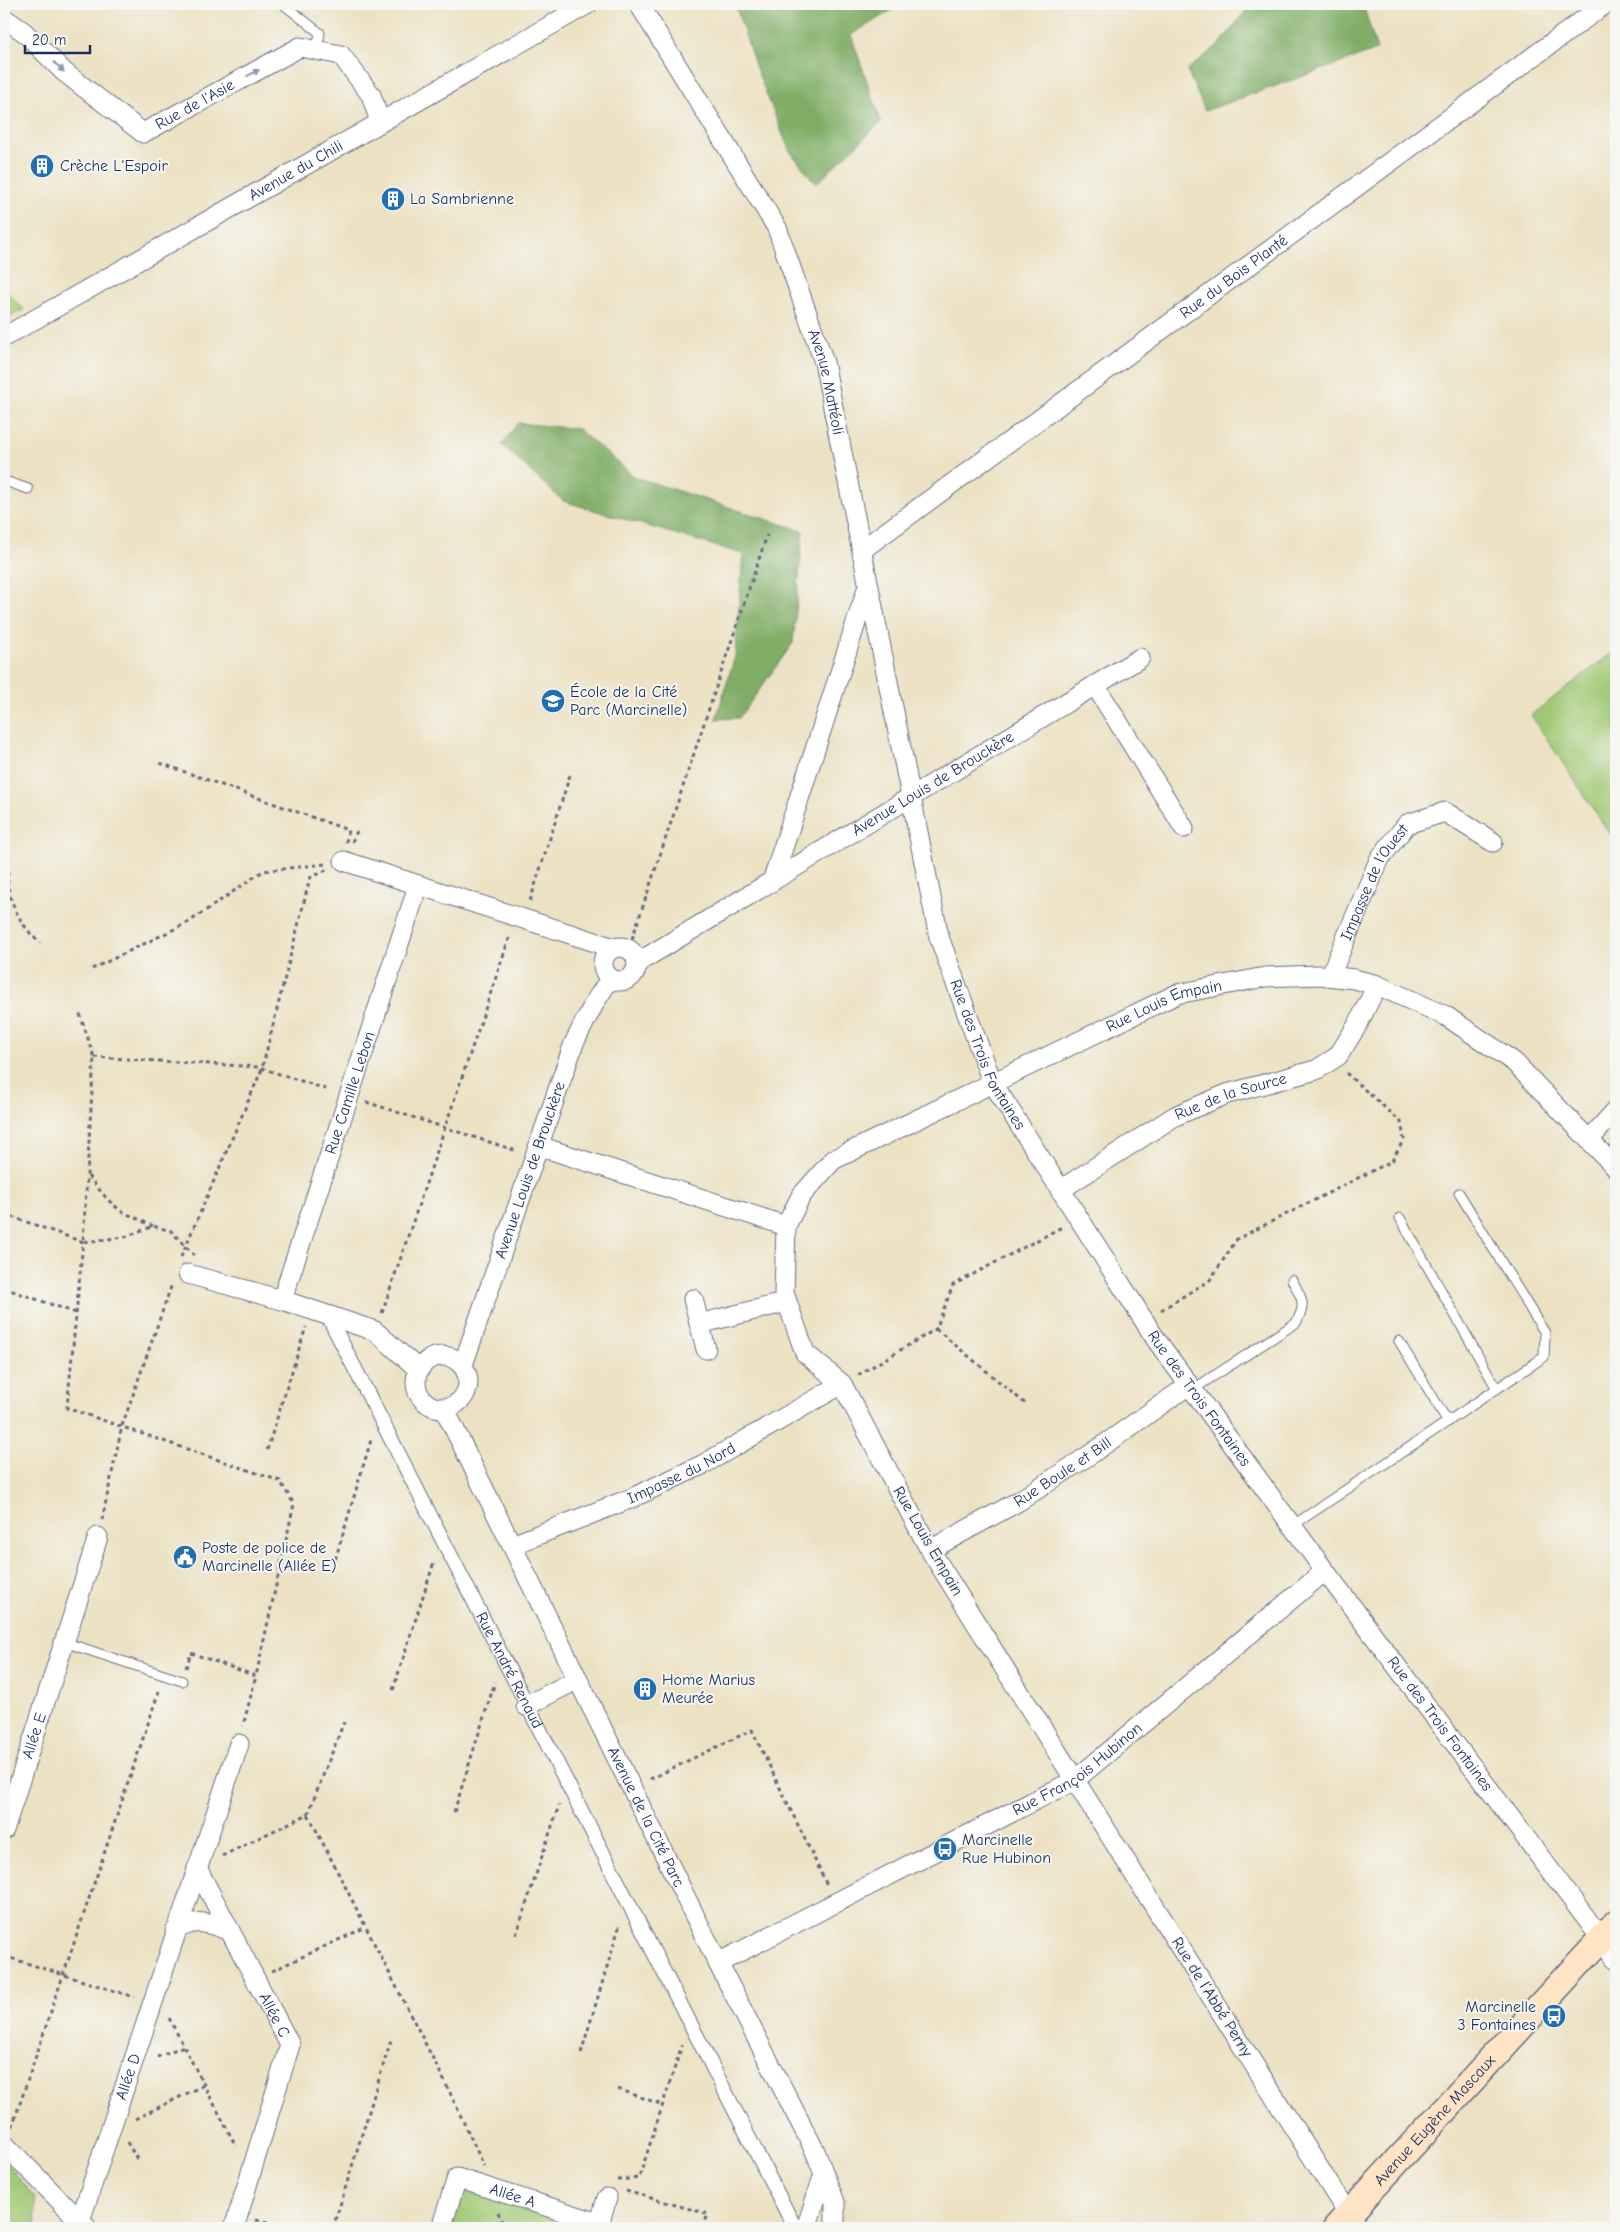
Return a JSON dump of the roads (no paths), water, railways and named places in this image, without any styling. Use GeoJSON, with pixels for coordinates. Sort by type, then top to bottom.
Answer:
{"type":"FeatureCollection","features":[{"type":"Feature","properties":{"kind":"main road","name":"Avenue Eugène Mascaux"},"geometry":{"type":"LineString","coordinates":[[1342,2221],[1611,1940]]}},
{"type":"Feature","properties":{"kind":"street","name":"Avenue du Chili"},"geometry":{"type":"LineString","coordinates":[[4,336],[588,4]]}},
{"type":"Feature","properties":{"kind":"street","name":"Avenue Mattéoli"},"geometry":{"type":"LineString","coordinates":[[639,4],[777,228],[824,362],[863,549],[911,797]]}},
{"type":"Feature","properties":{"kind":"street","name":"Rue du Bois Planté"},"geometry":{"type":"LineString","coordinates":[[863,549],[1605,4]]}},
{"type":"Feature","properties":{"kind":"street","name":"Rue de l'Asie"},"geometry":{"type":"LineString","coordinates":[[4,18],[24,32],[64,72],[142,133],[300,47],[341,55],[371,95],[380,122]]}},
{"type":"Feature","properties":{"kind":"street"},"geometry":{"type":"LineString","coordinates":[[772,882],[869,583]]}},
{"type":"Feature","properties":{"kind":"street","name":"Avenue Louis de Brouckère"},"geometry":{"type":"LineString","coordinates":[[626,953],[772,882],[1140,658]]}},
{"type":"Feature","properties":{"kind":"street"},"geometry":{"type":"LineString","coordinates":[[1095,685],[1184,828]]}},
{"type":"Feature","properties":{"kind":"street","name":"Rue des Trois Fontaines"},"geometry":{"type":"LineString","coordinates":[[911,797],[939,937],[992,1082],[1144,1321],[1190,1387],[1325,1570],[1611,1940]]}},
{"type":"Feature","properties":{"kind":"street","name":"Impasse de l'Ouest"},"geometry":{"type":"LineString","coordinates":[[1330,976],[1380,858],[1407,824],[1445,812],[1493,842]]}},
{"type":"Feature","properties":{"kind":"street"},"geometry":{"type":"LineString","coordinates":[[344,861],[418,886],[521,917],[626,953],[636,971],[632,978],[625,982],[610,979],[603,972],[602,962],[606,953],[626,953]]}},
{"type":"Feature","properties":{"kind":"street","name":"Rue Camille Lebon"},"geometry":{"type":"LineString","coordinates":[[282,1300],[418,886]]}},
{"type":"Feature","properties":{"kind":"street","name":"Rue Louis Empain"},"geometry":{"type":"LineString","coordinates":[[1075,1780],[930,1550],[842,1384],[805,1353],[784,1293],[786,1226],[801,1196],[833,1160],[1177,994],[1265,977],[1286,975],[1330,976],[1377,985],[1446,1016],[1514,1062],[1616,1168]]}},
{"type":"Feature","properties":{"kind":"street","name":"Avenue Louis de Brouckère"},"geometry":{"type":"LineString","coordinates":[[463,1365],[574,1043],[596,1000],[610,979]]}},
{"type":"Feature","properties":{"kind":"street","name":"Rue de la Source"},"geometry":{"type":"LineString","coordinates":[[1060,1190],[1175,1116],[1227,1094],[1316,1070],[1332,1060],[1338,1056],[1358,1024],[1377,985]]}},
{"type":"Feature","properties":{"kind":"street"},"geometry":{"type":"LineString","coordinates":[[1588,1140],[1616,1110]]}},
{"type":"Feature","properties":{"kind":"street"},"geometry":{"type":"LineString","coordinates":[[537,1151],[786,1226]]}},
{"type":"Feature","properties":{"kind":"street"},"geometry":{"type":"LineString","coordinates":[[180,1273],[282,1300],[375,1331],[418,1370]]}},
{"type":"Feature","properties":{"kind":"street"},"geometry":{"type":"LineString","coordinates":[[693,1299],[706,1349]]}},
{"type":"Feature","properties":{"kind":"street"},"geometry":{"type":"LineString","coordinates":[[699,1324],[787,1302]]}},
{"type":"Feature","properties":{"kind":"street","name":"Rue André Renaud"},"geometry":{"type":"LineString","coordinates":[[320,1313],[379,1416],[795,2228]]}},
{"type":"Feature","properties":{"kind":"street"},"geometry":{"type":"LineString","coordinates":[[440,1355],[456,1360],[463,1365],[467,1372],[468,1388],[459,1402],[444,1408],[429,1405],[422,1400],[416,1385],[418,1370],[424,1362],[440,1355]]}},
{"type":"Feature","properties":{"kind":"street","name":"Impasse du Nord"},"geometry":{"type":"LineString","coordinates":[[512,1546],[632,1498],[704,1464],[842,1384]]}},
{"type":"Feature","properties":{"kind":"street","name":"Rue Boule et Bill"},"geometry":{"type":"LineString","coordinates":[[930,1550],[1019,1501],[1190,1387]]}},
{"type":"Feature","properties":{"kind":"street","name":"Avenue de la Cité Parc"},"geometry":{"type":"LineString","coordinates":[[444,1408],[718,1963],[815,2151],[835,2202],[835,2228]]}},
{"type":"Feature","properties":{"kind":"street","name":"Allée E"},"geometry":{"type":"LineString","coordinates":[[4,1830],[98,1537]]}},
{"type":"Feature","properties":{"kind":"street","name":"Rue François Hubinon"},"geometry":{"type":"LineString","coordinates":[[718,1963],[1075,1780],[1325,1570]]}},
{"type":"Feature","properties":{"kind":"street"},"geometry":{"type":"LineString","coordinates":[[526,1706],[578,1679]]}},
{"type":"Feature","properties":{"kind":"street","name":"Allée D"},"geometry":{"type":"LineString","coordinates":[[84,2224],[153,1997],[239,1744]]}},
{"type":"Feature","properties":{"kind":"street","name":"Rue de l’Abbé Perny"},"geometry":{"type":"LineString","coordinates":[[1075,1780],[1342,2221]]}},
{"type":"Feature","properties":{"kind":"street","name":"Allée C"},"geometry":{"type":"LineString","coordinates":[[197,1868],[290,2045],[236,2222]]}},
{"type":"Feature","properties":{"kind":"street"},"geometry":{"type":"LineString","coordinates":[[175,1931],[184,1924],[195,1922],[210,1924],[230,1931]]}},
{"type":"Feature","properties":{"kind":"street"},"geometry":{"type":"LineString","coordinates":[[5,2145],[84,2224]]}},
{"type":"Feature","properties":{"kind":"street"},"geometry":{"type":"LineString","coordinates":[[806,2228],[824,2174]]}},
{"type":"Feature","properties":{"kind":"street","name":"Allée A"},"geometry":{"type":"LineString","coordinates":[[440,2228],[456,2178],[598,2226],[609,2192]]}},
{"type":"Feature","properties":{"kind":"lane"},"geometry":{"type":"LineString","coordinates":[[283,4],[320,34],[317,50]]}},
{"type":"Feature","properties":{"kind":"lane"},"geometry":{"type":"LineString","coordinates":[[4,485],[5,481],[28,489]]}},
{"type":"Feature","properties":{"kind":"lane"},"geometry":{"type":"LineString","coordinates":[[1292,1526],[1544,1358],[1545,1332],[1459,1193]]}},
{"type":"Feature","properties":{"kind":"lane"},"geometry":{"type":"LineString","coordinates":[[1400,1218],[1497,1389]]}},
{"type":"Feature","properties":{"kind":"lane"},"geometry":{"type":"LineString","coordinates":[[1190,1387],[1296,1323],[1303,1311],[1302,1297],[1292,1280]]}},
{"type":"Feature","properties":{"kind":"lane"},"geometry":{"type":"LineString","coordinates":[[1400,1341],[1448,1422]]}},
{"type":"Feature","properties":{"kind":"lane"},"geometry":{"type":"LineString","coordinates":[[64,1642],[182,1681]]}},
{"type":"Feature","properties":{"kind":"place","name":"Crèche L'Espoir"},"geometry":{"type":"Point","coordinates":[42,166]}},
{"type":"Feature","properties":{"kind":"place","name":"La Sambrienne"},"geometry":{"type":"Point","coordinates":[393,199]}},
{"type":"Feature","properties":{"kind":"place","name":"École de la Cité Parc (Marcinelle)"},"geometry":{"type":"Point","coordinates":[553,701]}},
{"type":"Feature","properties":{"kind":"place","name":"Poste de police de Marcinelle (Allée E)"},"geometry":{"type":"Point","coordinates":[185,1557]}},
{"type":"Feature","properties":{"kind":"place","name":"Home Marius Meurée"},"geometry":{"type":"Point","coordinates":[645,1689]}},
{"type":"Feature","properties":{"kind":"place","name":"Marcinelle Rue Hubinon"},"geometry":{"type":"Point","coordinates":[945,1849]}},
{"type":"Feature","properties":{"kind":"place","name":"Marcinelle 3 Fontaines"},"geometry":{"type":"Point","coordinates":[1554,2016]}}]}
